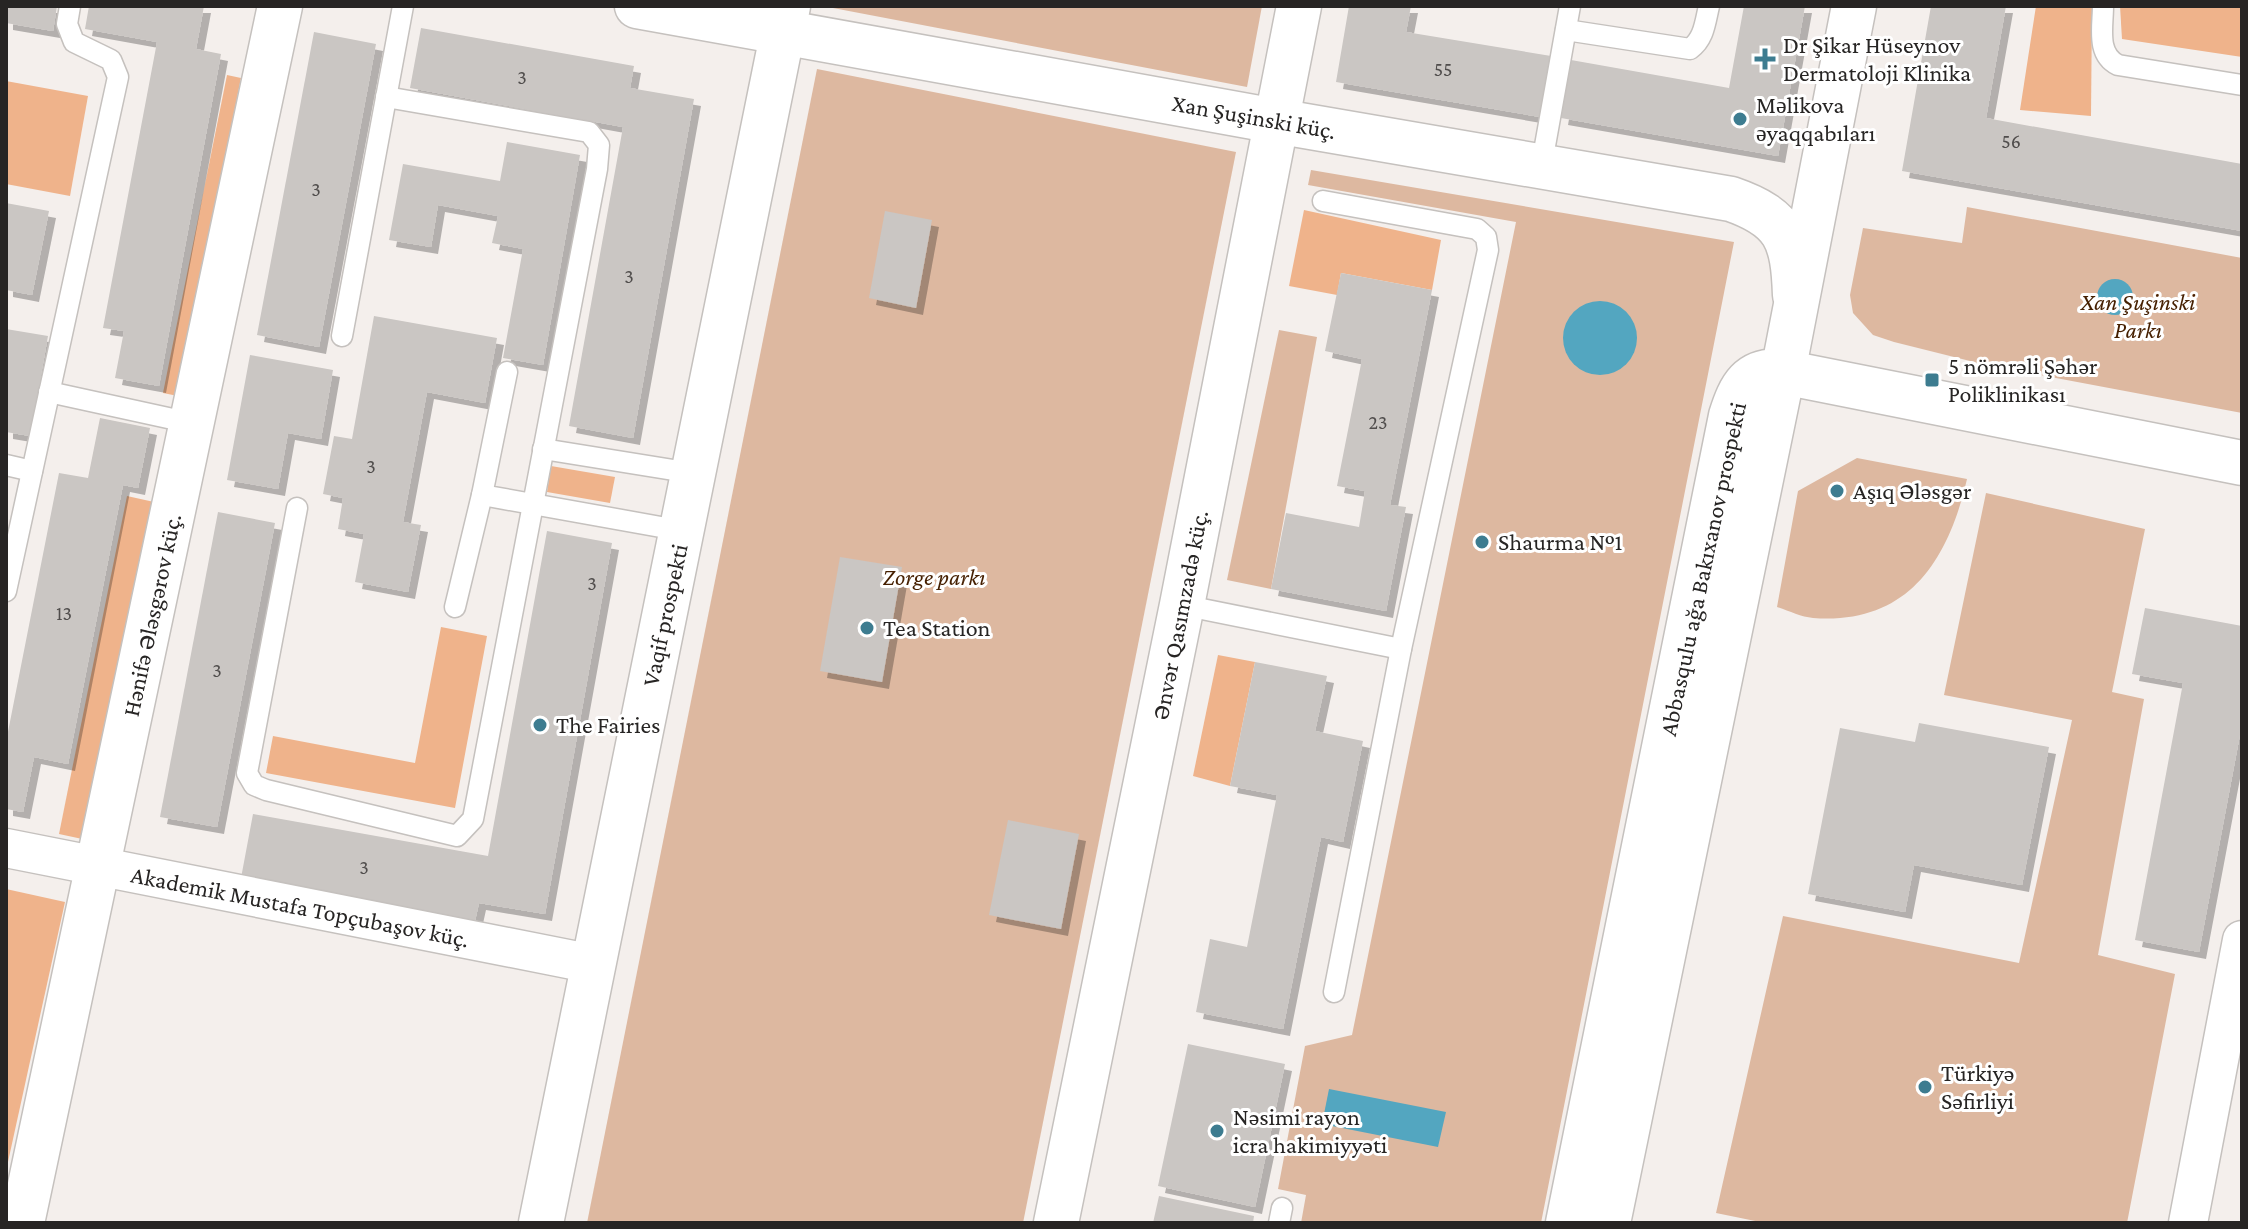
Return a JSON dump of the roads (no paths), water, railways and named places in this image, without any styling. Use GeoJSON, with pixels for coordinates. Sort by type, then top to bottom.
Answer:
{"type":"FeatureCollection","features":[{"type":"Feature","properties":{"kind":"main road","name":"Hənifə Ələsgərov küç."},"geometry":{"type":"LineString","coordinates":[[22,1223],[280,6]]}},
{"type":"Feature","properties":{"kind":"main road","name":"Xan Şuşinski küç."},"geometry":{"type":"LineString","coordinates":[[637,6],[785,20],[1276,121],[1731,199],[1757,209],[1784,233],[1794,262],[1795,309]]}},
{"type":"Feature","properties":{"kind":"main road","name":"Ənvər Qasımzadə küç."},"geometry":{"type":"LineString","coordinates":[[1056,1223],[1182,605],[1299,6]]}},
{"type":"Feature","properties":{"kind":"main road"},"geometry":{"type":"LineString","coordinates":[[1854,6],[1783,372],[2242,463]]}},
{"type":"Feature","properties":{"kind":"main road","name":"Vaqif prospekti"},"geometry":{"type":"LineString","coordinates":[[541,1223],[785,20]]}},
{"type":"Feature","properties":{"kind":"main road","name":"Abbasqulu ağa Bakıxanov prospekti"},"geometry":{"type":"LineString","coordinates":[[1568,1223],[1731,416],[1737,398],[1752,378],[1763,372],[1783,372],[1608,1223]]}},
{"type":"Feature","properties":{"kind":"street","name":"Akademik Mustafa Topçubaşov küç."},"geometry":{"type":"LineString","coordinates":[[6,848],[593,964]]}},
{"type":"Feature","properties":{"kind":"street"},"geometry":{"type":"LineString","coordinates":[[2188,1223],[2242,940]]}},
{"type":"Feature","properties":{"kind":"lane"},"geometry":{"type":"LineString","coordinates":[[6,591],[118,77],[111,60],[74,42],[67,24],[70,6]]}},
{"type":"Feature","properties":{"kind":"lane"},"geometry":{"type":"LineString","coordinates":[[342,336],[403,6]]}},
{"type":"Feature","properties":{"kind":"lane"},"geometry":{"type":"LineString","coordinates":[[1541,168],[1570,6]]}},
{"type":"Feature","properties":{"kind":"lane"},"geometry":{"type":"LineString","coordinates":[[1566,30],[1690,49],[1698,43],[1703,32],[1709,6]]}},
{"type":"Feature","properties":{"kind":"lane"},"geometry":{"type":"LineString","coordinates":[[2103,6],[2103,50],[2108,60],[2118,65],[2242,85]]}},
{"type":"Feature","properties":{"kind":"lane"},"geometry":{"type":"LineString","coordinates":[[297,508],[247,773],[254,785],[266,790],[457,836],[473,819],[597,169],[599,145],[589,132],[386,97]]}},
{"type":"Feature","properties":{"kind":"lane"},"geometry":{"type":"LineString","coordinates":[[1323,201],[1477,229],[1486,237],[1488,250],[1401,649],[1334,992]]}},
{"type":"Feature","properties":{"kind":"lane"},"geometry":{"type":"LineString","coordinates":[[455,607],[507,372]]}},
{"type":"Feature","properties":{"kind":"lane"},"geometry":{"type":"LineString","coordinates":[[49,392],[191,423]]}},
{"type":"Feature","properties":{"kind":"lane"},"geometry":{"type":"LineString","coordinates":[[543,449],[692,473]]}},
{"type":"Feature","properties":{"kind":"lane"},"geometry":{"type":"LineString","coordinates":[[6,465],[32,471]]}},
{"type":"Feature","properties":{"kind":"lane"},"geometry":{"type":"LineString","coordinates":[[482,495],[683,531]]}},
{"type":"Feature","properties":{"kind":"lane"},"geometry":{"type":"LineString","coordinates":[[1182,605],[1401,649]]}},
{"type":"Feature","properties":{"kind":"water"},"geometry":{"type":"Polygon","coordinates":[[[2115,279],[2128,284],[2133,297],[2128,310],[2115,315],[2102,310],[2097,297],[2102,284],[2115,279]]]}},
{"type":"Feature","properties":{"kind":"water"},"geometry":{"type":"Polygon","coordinates":[[[1600,301],[1621,307],[1631,317],[1637,338],[1631,359],[1621,369],[1600,375],[1579,369],[1569,359],[1563,338],[1569,317],[1579,307],[1600,301]]]}},
{"type":"Feature","properties":{"kind":"water"},"geometry":{"type":"Polygon","coordinates":[[[1329,1089],[1446,1112],[1438,1147],[1322,1124],[1329,1089]]]}},
{"type":"Feature","properties":{"kind":"place","name":"Dr Şikar Hüseynov Dermatoloji Klinika"},"geometry":{"type":"Point","coordinates":[1765,59]}},
{"type":"Feature","properties":{"kind":"place","name":"Mәlikova әyaqqabıları"},"geometry":{"type":"Point","coordinates":[1740,119]}},
{"type":"Feature","properties":{"kind":"place","name":"5 nömrəli Şəhər Poliklinikası"},"geometry":{"type":"Point","coordinates":[1932,380]}},
{"type":"Feature","properties":{"kind":"place","name":"Aşıq Ələsgər"},"geometry":{"type":"Point","coordinates":[1837,491]}},
{"type":"Feature","properties":{"kind":"place","name":"Shaurma №1"},"geometry":{"type":"Point","coordinates":[1482,542]}},
{"type":"Feature","properties":{"kind":"place","name":"Tea Station"},"geometry":{"type":"Point","coordinates":[867,628]}},
{"type":"Feature","properties":{"kind":"place","name":"The Fairies"},"geometry":{"type":"Point","coordinates":[540,725]}},
{"type":"Feature","properties":{"kind":"place","name":"Türkiyə Səfirliyi"},"geometry":{"type":"Point","coordinates":[1925,1087]}},
{"type":"Feature","properties":{"kind":"place","name":"Nəsimi rayon icra hakimiyyəti"},"geometry":{"type":"Point","coordinates":[1217,1131]}},
{"type":"Feature","properties":{"kind":"park label","name":"Xan Şuşinski Parkı"},"geometry":{"type":"Point","coordinates":[2138,316]}},
{"type":"Feature","properties":{"kind":"park label","name":"Zorge parkı"},"geometry":{"type":"Point","coordinates":[934,577]}}]}
